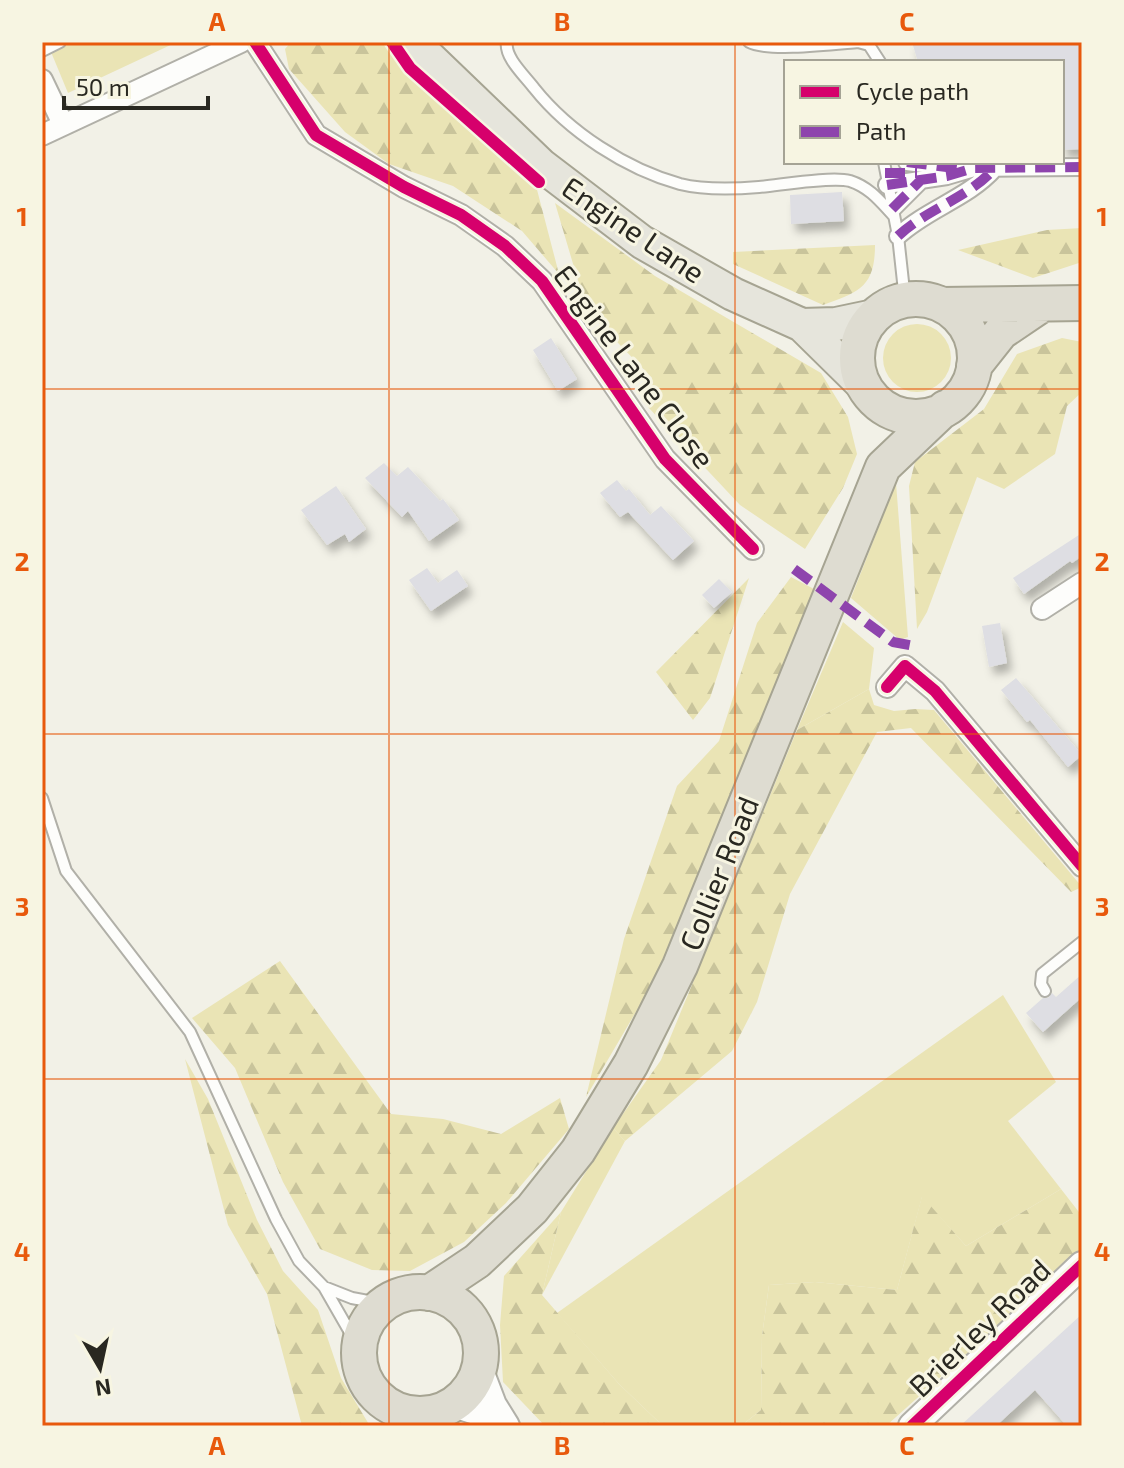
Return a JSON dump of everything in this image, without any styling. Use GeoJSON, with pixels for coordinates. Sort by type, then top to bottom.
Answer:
{"type":"FeatureCollection","features":[{"type":"Feature","properties":{"kind":"highway"},"geometry":{"type":"LineString","coordinates":[[974,366],[974,348],[968,331],[957,316],[942,305],[924,299],[905,300],[874,316],[864,328],[857,357],[867,391],[883,407],[906,415],[930,415],[945,408],[964,391],[974,366],[1001,332],[1041,305]]}},
{"type":"Feature","properties":{"kind":"highway"},"geometry":{"type":"LineString","coordinates":[[942,305],[1082,303]]}},
{"type":"Feature","properties":{"kind":"highway","name":"Collier Road"},"geometry":{"type":"LineString","coordinates":[[867,391],[877,411],[883,467]]}},
{"type":"Feature","properties":{"kind":"highway","name":"Collier Road"},"geometry":{"type":"LineString","coordinates":[[429,1293],[477,1261],[532,1209],[578,1151],[631,1064],[686,952],[883,467],[945,408]]}},
{"type":"Feature","properties":{"kind":"highway","name":"Collier Road"},"geometry":{"type":"LineString","coordinates":[[467,1314],[495,1246]]}},
{"type":"Feature","properties":{"kind":"highway"},"geometry":{"type":"LineString","coordinates":[[413,1292],[429,1293],[456,1304],[467,1314],[479,1339],[479,1368],[465,1394],[437,1414],[401,1411],[386,1414],[364,1379],[359,1348],[363,1331],[371,1316],[384,1304],[413,1292]]}},
{"type":"Feature","properties":{"kind":"main road","name":"Engine Lane"},"geometry":{"type":"LineString","coordinates":[[426,49],[541,165],[642,242],[733,294],[802,325],[867,391]]}},
{"type":"Feature","properties":{"kind":"main road","name":"Engine Lane"},"geometry":{"type":"LineString","coordinates":[[802,325],[836,324],[874,316]]}},
{"type":"Feature","properties":{"kind":"street"},"geometry":{"type":"LineString","coordinates":[[42,135],[241,42]]}},
{"type":"Feature","properties":{"kind":"street","name":"Engine Lane Close"},"geometry":{"type":"LineString","coordinates":[[255,42],[316,135],[404,187],[461,215],[505,246],[542,281],[665,459],[753,549]]}},
{"type":"Feature","properties":{"kind":"street"},"geometry":{"type":"LineString","coordinates":[[42,80],[63,124]]}},
{"type":"Feature","properties":{"kind":"street"},"geometry":{"type":"LineString","coordinates":[[929,164],[994,169],[1082,167]]}},
{"type":"Feature","properties":{"kind":"street"},"geometry":{"type":"LineString","coordinates":[[962,164],[974,168]]}},
{"type":"Feature","properties":{"kind":"street"},"geometry":{"type":"LineString","coordinates":[[886,173],[944,173],[974,168]]}},
{"type":"Feature","properties":{"kind":"street"},"geometry":{"type":"LineString","coordinates":[[886,173],[921,180],[974,168]]}},
{"type":"Feature","properties":{"kind":"street"},"geometry":{"type":"LineString","coordinates":[[898,236],[924,215],[980,183],[994,169]]}},
{"type":"Feature","properties":{"kind":"street"},"geometry":{"type":"LineString","coordinates":[[893,213],[921,180]]}},
{"type":"Feature","properties":{"kind":"street"},"geometry":{"type":"LineString","coordinates":[[1042,609],[1082,583]]}},
{"type":"Feature","properties":{"kind":"street"},"geometry":{"type":"LineString","coordinates":[[887,687],[905,666],[935,691],[1082,866]]}},
{"type":"Feature","properties":{"kind":"street","name":"Brierley Road"},"geometry":{"type":"LineString","coordinates":[[912,1426],[1082,1265]]}},
{"type":"Feature","properties":{"kind":"street"},"geometry":{"type":"LineString","coordinates":[[479,1368],[505,1425]]}},
{"type":"Feature","properties":{"kind":"street"},"geometry":{"type":"LineString","coordinates":[[437,1414],[482,1413],[505,1425]]}},
{"type":"Feature","properties":{"kind":"lane"},"geometry":{"type":"LineString","coordinates":[[42,51],[60,42]]}},
{"type":"Feature","properties":{"kind":"lane"},"geometry":{"type":"LineString","coordinates":[[507,42],[506,48],[511,57],[547,102],[592,141],[631,165],[682,185],[739,188],[848,180],[869,189],[893,213]]}},
{"type":"Feature","properties":{"kind":"lane"},"geometry":{"type":"LineString","coordinates":[[749,42],[769,47],[863,43],[878,60]]}},
{"type":"Feature","properties":{"kind":"lane"},"geometry":{"type":"LineString","coordinates":[[886,173],[898,236],[905,300]]}},
{"type":"Feature","properties":{"kind":"lane"},"geometry":{"type":"LineString","coordinates":[[42,798],[66,871],[190,1032],[276,1219],[299,1261],[324,1287],[359,1348]]}},
{"type":"Feature","properties":{"kind":"lane"},"geometry":{"type":"LineString","coordinates":[[1045,991],[1041,984],[1042,974],[1082,942]]}},
{"type":"Feature","properties":{"kind":"lane"},"geometry":{"type":"LineString","coordinates":[[324,1287],[352,1298],[384,1304]]}},
{"type":"Feature","properties":{"kind":"green space"},"geometry":{"type":"Polygon","coordinates":[[[68,42],[177,42],[68,93],[51,52],[68,42]]]}},
{"type":"Feature","properties":{"kind":"green space"},"geometry":{"type":"Polygon","coordinates":[[[291,42],[385,42],[436,94],[535,182],[559,274],[522,231],[453,186],[389,164],[345,132],[289,69],[285,49],[291,42]]]}},
{"type":"Feature","properties":{"kind":"green space"},"geometry":{"type":"Polygon","coordinates":[[[555,203],[655,276],[821,373],[848,417],[857,454],[843,488],[805,549],[740,505],[648,407],[652,378],[587,311],[555,203]]]}},
{"type":"Feature","properties":{"kind":"green space"},"geometry":{"type":"Polygon","coordinates":[[[1082,228],[1082,262],[1033,278],[958,250],[1047,230],[1082,228]]]}},
{"type":"Feature","properties":{"kind":"green space"},"geometry":{"type":"Polygon","coordinates":[[[875,245],[872,270],[862,286],[823,305],[733,264],[733,252],[875,245]]]}},
{"type":"Feature","properties":{"kind":"green space"},"geometry":{"type":"Polygon","coordinates":[[[910,324],[924,324],[936,329],[946,339],[951,358],[946,377],[936,387],[924,392],[910,392],[898,387],[888,377],[883,365],[883,351],[888,339],[898,329],[910,324]]]}},
{"type":"Feature","properties":{"kind":"green space"},"geometry":{"type":"Polygon","coordinates":[[[1062,338],[1082,342],[1082,392],[1067,406],[1055,454],[1004,489],[977,477],[927,612],[917,629],[909,486],[915,462],[984,409],[1017,354],[1062,338]]]}},
{"type":"Feature","properties":{"kind":"green space"},"geometry":{"type":"Polygon","coordinates":[[[896,483],[908,637],[900,640],[851,598],[896,483]]]}},
{"type":"Feature","properties":{"kind":"green space"},"geometry":{"type":"Polygon","coordinates":[[[791,577],[814,589],[667,959],[586,1097],[624,939],[677,786],[719,741],[757,623],[791,577]]]}},
{"type":"Feature","properties":{"kind":"green space"},"geometry":{"type":"Polygon","coordinates":[[[749,578],[710,698],[693,720],[656,672],[749,578]]]}},
{"type":"Feature","properties":{"kind":"green space"},"geometry":{"type":"Polygon","coordinates":[[[843,622],[874,648],[869,689],[797,730],[843,622]]]}},
{"type":"Feature","properties":{"kind":"green space"},"geometry":{"type":"Polygon","coordinates":[[[869,689],[874,705],[894,711],[934,710],[1082,887],[1071,892],[911,728],[877,732],[790,894],[757,1002],[732,1051],[625,1141],[613,1128],[661,1060],[797,730],[869,689]]]}},
{"type":"Feature","properties":{"kind":"green space"},"geometry":{"type":"Polygon","coordinates":[[[280,961],[391,1114],[443,1119],[501,1134],[560,1098],[569,1129],[506,1203],[464,1242],[410,1271],[372,1270],[320,1249],[283,1182],[235,1068],[192,1018],[280,961]]]}},
{"type":"Feature","properties":{"kind":"green space"},"geometry":{"type":"Polygon","coordinates":[[[1003,995],[1056,1082],[1008,1121],[1061,1189],[966,1246],[922,1197],[897,1290],[815,1282],[769,1285],[762,1336],[761,1410],[741,1426],[663,1426],[619,1384],[557,1313],[1003,995]]]}},
{"type":"Feature","properties":{"kind":"green space"},"geometry":{"type":"Polygon","coordinates":[[[185,1059],[208,1099],[257,1220],[283,1271],[318,1310],[341,1378],[370,1426],[302,1426],[267,1294],[228,1225],[185,1059]]]}},
{"type":"Feature","properties":{"kind":"green space"},"geometry":{"type":"Polygon","coordinates":[[[613,1128],[625,1141],[542,1295],[561,1212],[613,1128]]]}},
{"type":"Feature","properties":{"kind":"green space"},"geometry":{"type":"Polygon","coordinates":[[[1061,1189],[1082,1216],[1082,1250],[886,1426],[741,1426],[761,1410],[762,1336],[769,1285],[815,1282],[897,1290],[922,1196],[966,1246],[1061,1189]]]}},
{"type":"Feature","properties":{"kind":"green space"},"geometry":{"type":"Polygon","coordinates":[[[561,1212],[542,1295],[619,1384],[663,1426],[545,1426],[503,1382],[500,1325],[504,1276],[561,1212]]]}},
{"type":"Feature","properties":{"kind":"building"},"geometry":{"type":"Polygon","coordinates":[[[912,42],[1082,42],[1082,149],[1064,150],[1064,60],[917,60],[912,42]]]}},
{"type":"Feature","properties":{"kind":"building"},"geometry":{"type":"Polygon","coordinates":[[[842,192],[844,221],[791,224],[790,195],[842,192]]]}},
{"type":"Feature","properties":{"kind":"building"},"geometry":{"type":"Polygon","coordinates":[[[551,338],[577,379],[558,391],[533,350],[551,338]]]}},
{"type":"Feature","properties":{"kind":"building"},"geometry":{"type":"Polygon","coordinates":[[[384,463],[397,476],[408,467],[440,501],[443,499],[459,520],[429,541],[408,511],[402,517],[365,478],[384,463]]]}},
{"type":"Feature","properties":{"kind":"building"},"geometry":{"type":"Polygon","coordinates":[[[617,480],[626,491],[629,489],[650,515],[661,506],[694,541],[673,560],[628,512],[620,517],[600,493],[617,480]]]}},
{"type":"Feature","properties":{"kind":"building"},"geometry":{"type":"Polygon","coordinates":[[[336,486],[366,529],[349,542],[345,534],[327,545],[301,510],[336,486]]]}},
{"type":"Feature","properties":{"kind":"building"},"geometry":{"type":"Polygon","coordinates":[[[1082,533],[1082,556],[1024,594],[1013,578],[1082,533]]]}},
{"type":"Feature","properties":{"kind":"building"},"geometry":{"type":"Polygon","coordinates":[[[427,568],[438,583],[457,570],[468,586],[431,611],[409,580],[427,568]]]}},
{"type":"Feature","properties":{"kind":"building"},"geometry":{"type":"Polygon","coordinates":[[[719,579],[732,592],[714,608],[702,595],[719,579]]]}},
{"type":"Feature","properties":{"kind":"building"},"geometry":{"type":"Polygon","coordinates":[[[1000,623],[1007,663],[989,667],[982,626],[1000,623]]]}},
{"type":"Feature","properties":{"kind":"building"},"geometry":{"type":"Polygon","coordinates":[[[1016,678],[1082,755],[1068,767],[1001,690],[1016,678]]]}},
{"type":"Feature","properties":{"kind":"building"},"geometry":{"type":"Polygon","coordinates":[[[1082,974],[1082,997],[1043,1032],[1026,1013],[1052,993],[1056,997],[1082,974]]]}},
{"type":"Feature","properties":{"kind":"building"},"geometry":{"type":"Polygon","coordinates":[[[1082,1314],[1082,1426],[1067,1426],[1035,1390],[996,1426],[960,1426],[1082,1314]]]}},
{"type":"Feature","properties":{"kind":"marked path"},"geometry":{"type":"LineString","coordinates":[[923,164],[962,169]]}},
{"type":"Feature","properties":{"kind":"marked path"},"geometry":{"type":"LineString","coordinates":[[887,185],[947,176],[974,168],[1082,167]]}},
{"type":"Feature","properties":{"kind":"marked path"},"geometry":{"type":"LineString","coordinates":[[898,236],[972,188],[994,169]]}},
{"type":"Feature","properties":{"kind":"marked path"},"geometry":{"type":"LineString","coordinates":[[885,173],[917,173]]}},
{"type":"Feature","properties":{"kind":"marked path"},"geometry":{"type":"LineString","coordinates":[[892,209],[921,180]]}},
{"type":"Feature","properties":{"kind":"marked path"},"geometry":{"type":"LineString","coordinates":[[794,569],[893,642],[914,646]]}},
{"type":"Feature","properties":{"kind":"cycle path"},"geometry":{"type":"LineString","coordinates":[[255,42],[316,135],[404,187],[461,215],[505,246],[542,281],[665,459],[753,549]]}},
{"type":"Feature","properties":{"kind":"cycle path"},"geometry":{"type":"LineString","coordinates":[[392,42],[410,68],[539,182]]}},
{"type":"Feature","properties":{"kind":"cycle path"},"geometry":{"type":"LineString","coordinates":[[887,687],[905,666],[935,691],[1082,866]]}},
{"type":"Feature","properties":{"kind":"cycle path"},"geometry":{"type":"LineString","coordinates":[[912,1426],[1082,1265]]}}]}
